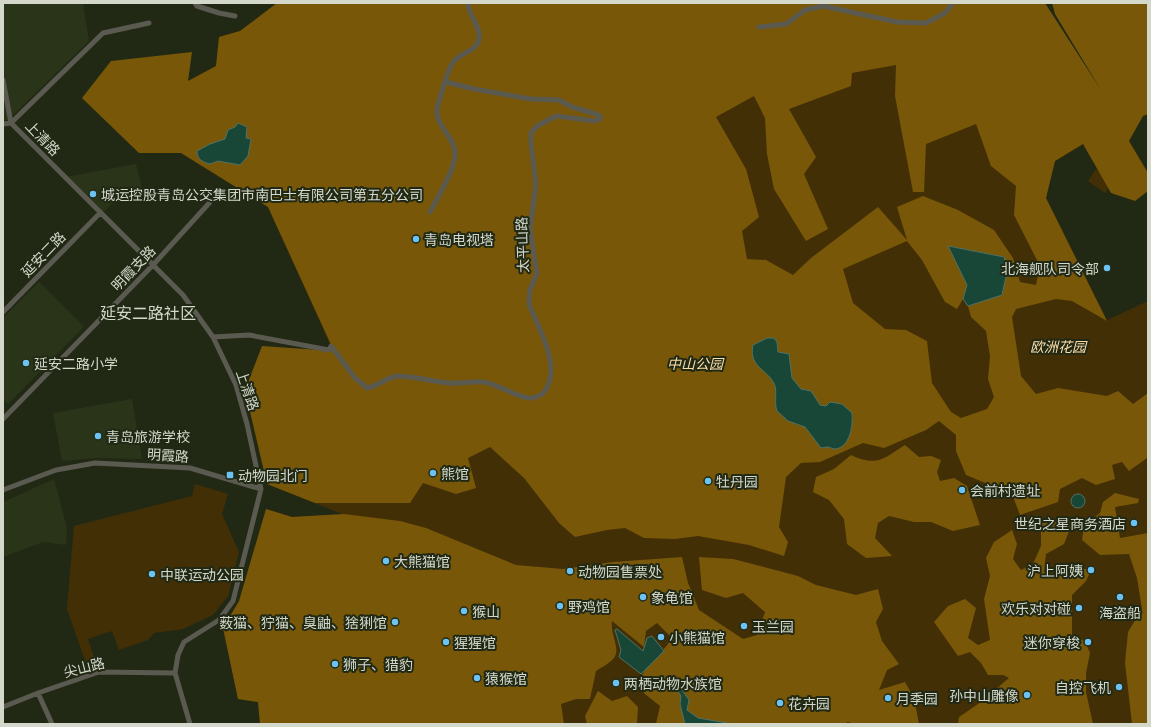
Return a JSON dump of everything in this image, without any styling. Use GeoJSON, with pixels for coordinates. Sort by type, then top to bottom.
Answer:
{"type":"FeatureCollection","features":[{"type":"Feature","properties":{"kind":"street"},"geometry":{"type":"LineString","coordinates":[[195,3],[197,6],[235,16]]}},
{"type":"Feature","properties":{"kind":"street"},"geometry":{"type":"LineString","coordinates":[[430,212],[453,164],[455,152],[452,143],[440,125],[436,115],[452,63],[458,57],[475,46],[479,39],[468,3]]}},
{"type":"Feature","properties":{"kind":"street"},"geometry":{"type":"LineString","coordinates":[[759,27],[786,24],[805,10],[823,6],[897,22],[926,23],[945,13],[952,3]]}},
{"type":"Feature","properties":{"kind":"street"},"geometry":{"type":"LineString","coordinates":[[11,123],[103,33],[148,23]]}},
{"type":"Feature","properties":{"kind":"street"},"geometry":{"type":"LineString","coordinates":[[3,80],[11,123]]}},
{"type":"Feature","properties":{"kind":"street","name":"太平山路"},"geometry":{"type":"LineString","coordinates":[[213,337],[248,335],[329,350],[331,346],[355,378],[367,388],[386,379],[399,376],[452,383],[485,382],[530,398],[542,394],[550,378],[551,360],[528,297],[537,273],[530,229],[536,184],[531,133],[537,126],[556,116],[595,121],[600,119],[600,116],[572,107],[559,100],[531,99],[474,89],[446,82]]}},
{"type":"Feature","properties":{"kind":"street","name":"上清路"},"geometry":{"type":"LineString","coordinates":[[3,124],[11,123],[183,294],[213,337],[236,384],[247,424],[261,489],[234,601],[219,620],[184,642],[178,655],[176,673],[190,724]]}},
{"type":"Feature","properties":{"kind":"street","name":"明霞支路"},"geometry":{"type":"LineString","coordinates":[[3,419],[153,265],[211,201]]}},
{"type":"Feature","properties":{"kind":"street","name":"延安二路"},"geometry":{"type":"LineString","coordinates":[[3,312],[100,213]]}},
{"type":"Feature","properties":{"kind":"street","name":"明霞路"},"geometry":{"type":"LineString","coordinates":[[3,490],[56,470],[95,463],[190,468],[261,489]]}},
{"type":"Feature","properties":{"kind":"street","name":"尖山路"},"geometry":{"type":"LineString","coordinates":[[3,708],[38,693],[99,672],[176,673]]}},
{"type":"Feature","properties":{"kind":"street"},"geometry":{"type":"LineString","coordinates":[[38,693],[52,724]]}},
{"type":"Feature","properties":{"kind":"shaded area"},"geometry":{"type":"Polygon","coordinates":[[[3,3],[83,3],[89,41],[8,120],[3,121],[3,3]]]}},
{"type":"Feature","properties":{"kind":"shaded area"},"geometry":{"type":"Polygon","coordinates":[[[238,123],[247,127],[246,138],[251,139],[248,156],[240,165],[218,161],[210,164],[200,160],[197,151],[210,144],[225,139],[228,130],[235,127],[238,123]]]}},
{"type":"Feature","properties":{"kind":"shaded area"},"geometry":{"type":"Polygon","coordinates":[[[136,164],[142,188],[123,191],[103,213],[66,177],[136,164]]]}},
{"type":"Feature","properties":{"kind":"shaded area"},"geometry":{"type":"Polygon","coordinates":[[[948,246],[1004,257],[1007,272],[1002,295],[968,306],[963,299],[967,285],[948,246]]]}},
{"type":"Feature","properties":{"kind":"shaded area","name":"延安二路小学"},"geometry":{"type":"Polygon","coordinates":[[[39,282],[84,327],[8,404],[3,399],[3,318],[39,282]]]}},
{"type":"Feature","properties":{"kind":"shaded area"},"geometry":{"type":"Polygon","coordinates":[[[767,338],[774,338],[777,342],[778,352],[789,354],[792,378],[801,389],[811,391],[820,405],[826,406],[830,402],[842,404],[852,413],[850,434],[845,444],[841,447],[836,449],[827,447],[821,448],[805,427],[788,421],[777,411],[775,386],[772,380],[756,364],[752,353],[753,345],[767,338]]]}},
{"type":"Feature","properties":{"kind":"shaded area","name":"青岛旅游学校"},"geometry":{"type":"Polygon","coordinates":[[[132,399],[142,459],[97,458],[62,461],[53,413],[132,399]]]}},
{"type":"Feature","properties":{"kind":"shaded area"},"geometry":{"type":"Polygon","coordinates":[[[54,479],[67,528],[66,545],[43,542],[3,557],[3,502],[54,479]]]}},
{"type":"Feature","properties":{"kind":"shaded area"},"geometry":{"type":"Polygon","coordinates":[[[1078,494],[1083,496],[1085,501],[1083,506],[1078,508],[1073,506],[1071,501],[1073,496],[1078,494]]]}},
{"type":"Feature","properties":{"kind":"shaded area"},"geometry":{"type":"Polygon","coordinates":[[[617,629],[643,651],[647,638],[652,636],[664,651],[641,674],[619,657],[621,650],[615,630],[617,629]]]}},
{"type":"Feature","properties":{"kind":"shaded area"},"geometry":{"type":"Polygon","coordinates":[[[680,687],[689,700],[687,710],[698,718],[733,724],[685,724],[680,704],[681,696],[677,690],[680,687]]]}},
{"type":"Feature","properties":{"kind":"green space","name":"中山公园"},"geometry":{"type":"Polygon","coordinates":[[[277,3],[1045,3],[1083,144],[1055,161],[1046,198],[1107,320],[1148,301],[1147,724],[260,724],[258,702],[238,699],[223,628],[239,601],[266,509],[292,517],[342,514],[267,484],[245,390],[333,351],[268,207],[181,153],[139,153],[82,98],[188,81],[216,66],[219,37],[240,31],[277,3]]]}},
{"type":"Feature","properties":{"kind":"green space"},"geometry":{"type":"Polygon","coordinates":[[[277,3],[1045,3],[1101,90],[1055,14],[1052,3],[1148,3],[1148,114],[1143,116],[1129,141],[1148,173],[1148,191],[1135,201],[1111,193],[1083,144],[1055,161],[1046,198],[1107,321],[1072,301],[1056,299],[1016,309],[1012,317],[1021,376],[1036,394],[1058,388],[1107,396],[1118,391],[1133,404],[1148,393],[1147,458],[1129,471],[1122,462],[1112,465],[1115,479],[1096,485],[1082,478],[1060,489],[1058,502],[1020,515],[1012,494],[966,475],[956,451],[956,435],[939,421],[926,430],[884,448],[863,443],[820,462],[801,463],[786,477],[779,527],[788,542],[784,556],[749,545],[698,536],[675,539],[644,538],[625,528],[607,530],[575,537],[559,523],[524,478],[490,447],[468,458],[476,488],[456,494],[423,483],[410,503],[315,503],[267,484],[245,390],[262,346],[334,351],[268,207],[181,153],[139,153],[82,98],[111,61],[192,52],[188,81],[216,66],[219,37],[240,31],[277,3]],[[896,65],[852,73],[851,86],[789,109],[816,157],[804,174],[828,229],[806,241],[774,189],[767,154],[765,118],[754,96],[716,117],[746,169],[759,217],[742,231],[747,259],[766,260],[793,275],[811,258],[878,207],[907,240],[897,207],[923,196],[958,210],[994,230],[1013,258],[1020,282],[1036,285],[1040,266],[1014,215],[1016,186],[991,166],[976,124],[926,144],[924,192],[913,192],[895,96],[896,65]],[[907,241],[843,269],[853,303],[885,329],[906,330],[927,341],[932,383],[951,412],[961,418],[987,409],[994,397],[988,379],[990,356],[986,331],[971,317],[968,306],[1002,295],[1004,257],[949,246],[967,285],[963,299],[957,309],[945,302],[922,260],[907,241]]]}},
{"type":"Feature","properties":{"kind":"green space"},"geometry":{"type":"Polygon","coordinates":[[[1096,169],[1113,182],[1105,193],[1088,181],[1096,169]]]}},
{"type":"Feature","properties":{"kind":"green space"},"geometry":{"type":"Polygon","coordinates":[[[905,445],[919,457],[931,456],[941,460],[937,472],[940,481],[954,478],[967,486],[980,525],[953,531],[931,522],[914,522],[889,516],[878,523],[875,538],[892,556],[866,558],[847,544],[844,519],[829,500],[813,492],[816,477],[834,469],[851,455],[860,459],[874,461],[880,460],[905,445]]]}},
{"type":"Feature","properties":{"kind":"green space","name":"中联运动公园"},"geometry":{"type":"Polygon","coordinates":[[[195,484],[228,494],[222,514],[239,552],[228,596],[213,615],[183,629],[154,633],[148,640],[119,650],[112,631],[88,639],[96,663],[87,666],[67,609],[74,526],[192,496],[195,484]]]}},
{"type":"Feature","properties":{"kind":"green space"},"geometry":{"type":"Polygon","coordinates":[[[1115,493],[1139,499],[1138,503],[1115,507],[1120,538],[1148,533],[1148,724],[1132,724],[1125,663],[1128,632],[1142,609],[1137,578],[1129,554],[1100,555],[1082,540],[1084,526],[1100,513],[1103,502],[1115,493]]]}},
{"type":"Feature","properties":{"kind":"green space"},"geometry":{"type":"Polygon","coordinates":[[[266,509],[292,517],[344,514],[400,521],[426,528],[516,565],[563,569],[613,562],[682,557],[688,583],[699,610],[743,639],[757,635],[765,612],[743,593],[726,598],[702,590],[699,557],[733,559],[798,576],[816,585],[856,595],[878,589],[883,609],[876,622],[882,641],[899,664],[887,670],[879,690],[905,682],[914,698],[919,724],[857,724],[847,722],[846,724],[656,724],[660,706],[645,694],[637,685],[644,672],[672,638],[657,623],[646,631],[644,647],[612,621],[612,631],[616,646],[616,654],[610,662],[596,671],[590,699],[576,699],[561,704],[564,724],[260,724],[258,702],[238,699],[223,628],[239,601],[266,509]]]}},
{"type":"Feature","properties":{"kind":"green space"},"geometry":{"type":"Polygon","coordinates":[[[1053,519],[1072,524],[1064,544],[1046,554],[1044,572],[1058,575],[1073,567],[1091,570],[1086,581],[1072,595],[1072,635],[1085,641],[1090,653],[1086,673],[1086,692],[1093,724],[958,724],[959,717],[978,704],[1009,678],[1003,675],[988,675],[981,663],[970,652],[958,656],[934,622],[948,606],[965,599],[976,608],[968,638],[978,645],[990,640],[984,599],[990,576],[986,558],[994,542],[1012,530],[1017,544],[1013,559],[1021,570],[1033,564],[1041,546],[1041,522],[1053,519]]]}},
{"type":"Feature","properties":{"kind":"green space"},"geometry":{"type":"Polygon","coordinates":[[[598,691],[612,701],[627,696],[638,707],[637,724],[587,724],[585,716],[598,691]]]}},
{"type":"Feature","properties":{"kind":"place","name":"城运控股青岛公交集团市南巴士有限公司第五分公司"},"geometry":{"type":"Point","coordinates":[93,194]}},
{"type":"Feature","properties":{"kind":"place","name":"青岛电视塔"},"geometry":{"type":"Point","coordinates":[416,239]}},
{"type":"Feature","properties":{"kind":"place","name":"北海舰队司令部"},"geometry":{"type":"Point","coordinates":[1107,268]}},
{"type":"Feature","properties":{"kind":"place","name":"延安二路小学"},"geometry":{"type":"Point","coordinates":[26,363]}},
{"type":"Feature","properties":{"kind":"place","name":"青岛旅游学校"},"geometry":{"type":"Point","coordinates":[98,436]}},
{"type":"Feature","properties":{"kind":"place","name":"熊馆"},"geometry":{"type":"Point","coordinates":[433,473]}},
{"type":"Feature","properties":{"kind":"place","name":"动物园北门"},"geometry":{"type":"Point","coordinates":[230,475]}},
{"type":"Feature","properties":{"kind":"place","name":"牡丹园"},"geometry":{"type":"Point","coordinates":[708,481]}},
{"type":"Feature","properties":{"kind":"place","name":"会前村遗址"},"geometry":{"type":"Point","coordinates":[962,490]}},
{"type":"Feature","properties":{"kind":"place","name":"世纪之星商务酒店"},"geometry":{"type":"Point","coordinates":[1134,523]}},
{"type":"Feature","properties":{"kind":"place","name":"大熊猫馆"},"geometry":{"type":"Point","coordinates":[386,561]}},
{"type":"Feature","properties":{"kind":"place","name":"沪上阿姨"},"geometry":{"type":"Point","coordinates":[1091,570]}},
{"type":"Feature","properties":{"kind":"place","name":"动物园售票处"},"geometry":{"type":"Point","coordinates":[570,571]}},
{"type":"Feature","properties":{"kind":"place","name":"中联运动公园"},"geometry":{"type":"Point","coordinates":[152,574]}},
{"type":"Feature","properties":{"kind":"place","name":"象龟馆"},"geometry":{"type":"Point","coordinates":[643,597]}},
{"type":"Feature","properties":{"kind":"place","name":"海盗船"},"geometry":{"type":"Point","coordinates":[1120,597]}},
{"type":"Feature","properties":{"kind":"place","name":"野鸡馆"},"geometry":{"type":"Point","coordinates":[560,606]}},
{"type":"Feature","properties":{"kind":"place","name":"欢乐对对碰"},"geometry":{"type":"Point","coordinates":[1079,608]}},
{"type":"Feature","properties":{"kind":"place","name":"猴山"},"geometry":{"type":"Point","coordinates":[464,611]}},
{"type":"Feature","properties":{"kind":"place","name":"薮猫、狞猫、臭鼬、猞猁馆"},"geometry":{"type":"Point","coordinates":[395,622]}},
{"type":"Feature","properties":{"kind":"place","name":"玉兰园"},"geometry":{"type":"Point","coordinates":[744,626]}},
{"type":"Feature","properties":{"kind":"place","name":"小熊猫馆"},"geometry":{"type":"Point","coordinates":[661,637]}},
{"type":"Feature","properties":{"kind":"place","name":"猩猩馆"},"geometry":{"type":"Point","coordinates":[446,642]}},
{"type":"Feature","properties":{"kind":"place","name":"迷你穿梭"},"geometry":{"type":"Point","coordinates":[1088,642]}},
{"type":"Feature","properties":{"kind":"place","name":"狮子、猎豹"},"geometry":{"type":"Point","coordinates":[335,664]}},
{"type":"Feature","properties":{"kind":"place","name":"猿猴馆"},"geometry":{"type":"Point","coordinates":[477,678]}},
{"type":"Feature","properties":{"kind":"place","name":"两栖动物水族馆"},"geometry":{"type":"Point","coordinates":[616,683]}},
{"type":"Feature","properties":{"kind":"place","name":"自控飞机"},"geometry":{"type":"Point","coordinates":[1119,687]}},
{"type":"Feature","properties":{"kind":"place","name":"孙中山雕像"},"geometry":{"type":"Point","coordinates":[1027,695]}},
{"type":"Feature","properties":{"kind":"place","name":"月季园"},"geometry":{"type":"Point","coordinates":[888,698]}},
{"type":"Feature","properties":{"kind":"place","name":"花卉园"},"geometry":{"type":"Point","coordinates":[780,703]}},
{"type":"Feature","properties":{"kind":"district","name":"延安二路社区"},"geometry":{"type":"Point","coordinates":[148,313]}},
{"type":"Feature","properties":{"kind":"park label","name":"欧洲花园"},"geometry":{"type":"Point","coordinates":[1058,346]}}]}
